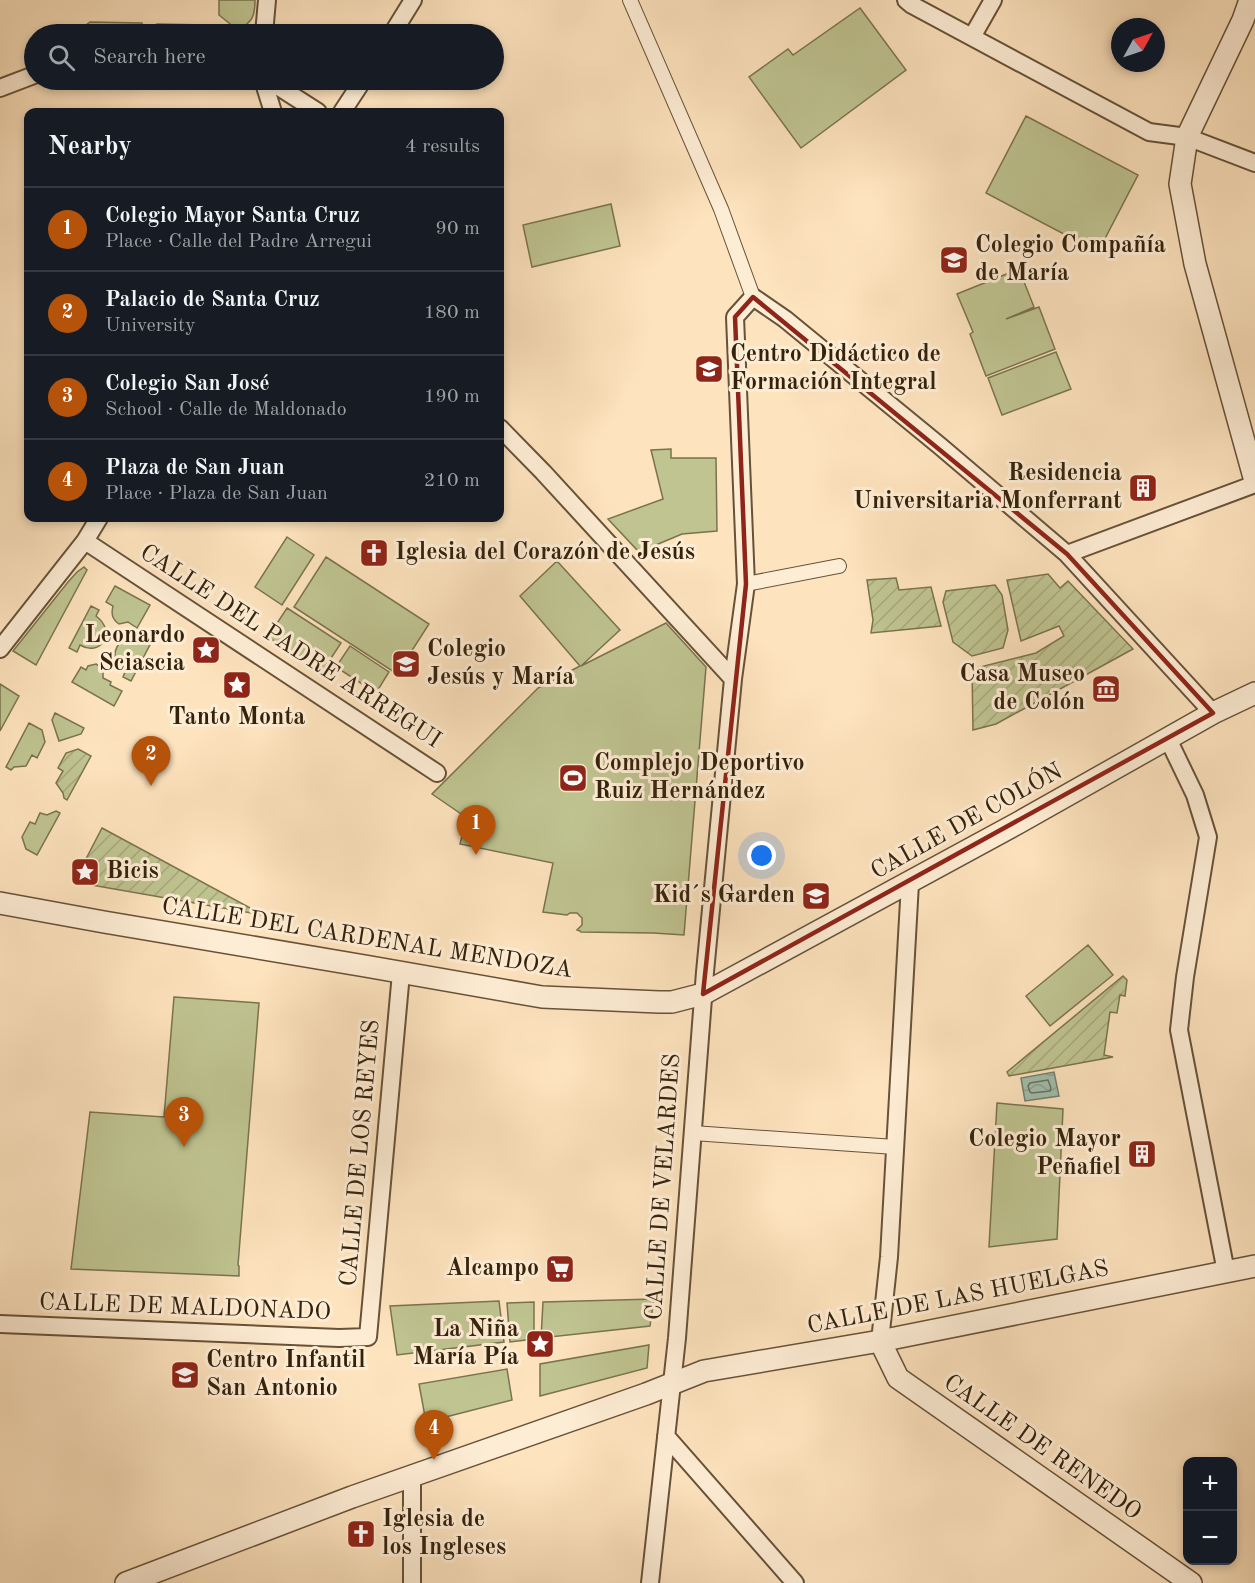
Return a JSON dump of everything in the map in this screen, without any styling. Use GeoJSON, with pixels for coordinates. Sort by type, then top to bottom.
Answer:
{"type":"FeatureCollection","features":[{"type":"Feature","properties":{"kind":"street"},"geometry":{"type":"LineString","coordinates":[[265,24],[267,0]]}},
{"type":"Feature","properties":{"kind":"street"},"geometry":{"type":"LineString","coordinates":[[398,24],[413,0]]}},
{"type":"Feature","properties":{"kind":"street"},"geometry":{"type":"LineString","coordinates":[[630,0],[722,209],[753,297],[785,319],[922,431],[1066,554],[1213,713]]}},
{"type":"Feature","properties":{"kind":"street"},"geometry":{"type":"LineString","coordinates":[[906,0],[912,6],[1149,132],[1187,137],[1255,163]]}},
{"type":"Feature","properties":{"kind":"street"},"geometry":{"type":"LineString","coordinates":[[972,37],[993,0]]}},
{"type":"Feature","properties":{"kind":"street"},"geometry":{"type":"LineString","coordinates":[[1066,554],[1255,483],[1195,264],[1180,184],[1187,137],[1243,20],[1250,0]]}},
{"type":"Feature","properties":{"kind":"street"},"geometry":{"type":"LineString","coordinates":[[0,88],[24,79]]}},
{"type":"Feature","properties":{"kind":"street"},"geometry":{"type":"LineString","coordinates":[[266,90],[272,108]]}},
{"type":"Feature","properties":{"kind":"street"},"geometry":{"type":"LineString","coordinates":[[284,90],[312,108]]}},
{"type":"Feature","properties":{"kind":"street"},"geometry":{"type":"LineString","coordinates":[[345,108],[356,90]]}},
{"type":"Feature","properties":{"kind":"street","name":"CALLE DE VELARDES"},"geometry":{"type":"LineString","coordinates":[[650,1583],[678,1330],[703,994],[733,679],[746,584],[735,317],[753,297]]}},
{"type":"Feature","properties":{"kind":"street"},"geometry":{"type":"LineString","coordinates":[[504,432],[733,679]]}},
{"type":"Feature","properties":{"kind":"street"},"geometry":{"type":"LineString","coordinates":[[0,649],[85,541],[97,522]]}},
{"type":"Feature","properties":{"kind":"street","name":"CALLE DEL PADRE ARREGUI"},"geometry":{"type":"LineString","coordinates":[[85,541],[437,773]]}},
{"type":"Feature","properties":{"kind":"street"},"geometry":{"type":"LineString","coordinates":[[746,584],[839,566]]}},
{"type":"Feature","properties":{"kind":"street","name":"CALLE DE COLÓN"},"geometry":{"type":"LineString","coordinates":[[703,994],[910,883],[1213,713],[1255,693]]}},
{"type":"Feature","properties":{"kind":"street"},"geometry":{"type":"LineString","coordinates":[[1168,739],[1195,795],[1208,837],[1185,977],[1179,1030],[1226,1272]]}},
{"type":"Feature","properties":{"kind":"street"},"geometry":{"type":"LineString","coordinates":[[880,1341],[890,1257],[910,883]]}},
{"type":"Feature","properties":{"kind":"street","name":"CALLE DEL CARDENAL MENDOZA"},"geometry":{"type":"LineString","coordinates":[[0,903],[542,997],[672,1002],[703,994]]}},
{"type":"Feature","properties":{"kind":"street","name":"CALLE DE LOS REYES"},"geometry":{"type":"LineString","coordinates":[[368,1337],[401,973]]}},
{"type":"Feature","properties":{"kind":"street"},"geometry":{"type":"LineString","coordinates":[[693,1133],[895,1147]]}},
{"type":"Feature","properties":{"kind":"street","name":"CALLE DE LAS HUELGAS"},"geometry":{"type":"LineString","coordinates":[[126,1583],[352,1497],[704,1371],[880,1341],[1255,1266]]}},
{"type":"Feature","properties":{"kind":"street","name":"CALLE DE MALDONADO"},"geometry":{"type":"LineString","coordinates":[[0,1324],[339,1338],[368,1337]]}},
{"type":"Feature","properties":{"kind":"street","name":"CALLE DE RENEDO"},"geometry":{"type":"LineString","coordinates":[[880,1341],[898,1378],[1191,1583]]}},
{"type":"Feature","properties":{"kind":"street"},"geometry":{"type":"LineString","coordinates":[[666,1437],[795,1583]]}},
{"type":"Feature","properties":{"kind":"street"},"geometry":{"type":"LineString","coordinates":[[412,1476],[412,1583]]}},
{"type":"Feature","properties":{"kind":"highlighted area"},"geometry":{"type":"Polygon","coordinates":[[[753,297],[1067,554],[1213,713],[703,994],[746,584],[735,317],[753,297]]]}},
{"type":"Feature","properties":{"kind":"green space"},"geometry":{"type":"Polygon","coordinates":[[[219,0],[255,0],[252,18],[247,24],[230,24],[219,15],[219,0]]]}},
{"type":"Feature","properties":{"kind":"green space"},"geometry":{"type":"Polygon","coordinates":[[[860,8],[906,70],[801,148],[749,77],[788,49],[793,55],[860,8]]]}},
{"type":"Feature","properties":{"kind":"green space"},"geometry":{"type":"Polygon","coordinates":[[[90,22],[142,23],[142,24],[87,24],[90,22]]]}},
{"type":"Feature","properties":{"kind":"green space"},"geometry":{"type":"Polygon","coordinates":[[[1026,116],[1138,175],[1098,252],[986,193],[1026,116]]]}},
{"type":"Feature","properties":{"kind":"green space"},"geometry":{"type":"Polygon","coordinates":[[[611,204],[620,246],[532,267],[523,225],[611,204]]]}},
{"type":"Feature","properties":{"kind":"green space"},"geometry":{"type":"Polygon","coordinates":[[[1019,269],[1034,307],[1006,319],[1039,307],[1055,349],[986,376],[970,334],[973,332],[957,294],[1019,269]]]}},
{"type":"Feature","properties":{"kind":"green space"},"geometry":{"type":"Polygon","coordinates":[[[1056,352],[1071,389],[1002,415],[988,378],[1056,352]]]}},
{"type":"Feature","properties":{"kind":"green space"},"geometry":{"type":"Polygon","coordinates":[[[671,449],[671,458],[716,458],[717,531],[682,534],[639,552],[608,519],[663,499],[651,450],[671,449]]]}},
{"type":"Feature","properties":{"kind":"green space"},"geometry":{"type":"Polygon","coordinates":[[[287,537],[314,555],[282,605],[255,587],[287,537]]]}},
{"type":"Feature","properties":{"kind":"green space"},"geometry":{"type":"Polygon","coordinates":[[[326,557],[429,624],[397,674],[294,607],[326,557]]]}},
{"type":"Feature","properties":{"kind":"green space","name":"Complejo Deportivo Ruiz Hernández"},"geometry":{"type":"Polygon","coordinates":[[[557,561],[620,630],[581,666],[666,623],[706,667],[684,935],[581,932],[577,930],[582,925],[582,918],[577,913],[567,915],[543,912],[553,863],[460,844],[467,818],[432,794],[538,688],[580,666],[520,596],[557,561]]]}},
{"type":"Feature","properties":{"kind":"green space"},"geometry":{"type":"Polygon","coordinates":[[[84,567],[87,570],[36,665],[13,651],[68,582],[84,567]]]}},
{"type":"Feature","properties":{"kind":"green space"},"geometry":{"type":"Polygon","coordinates":[[[1048,574],[1060,588],[1068,581],[1133,649],[996,724],[973,730],[972,669],[1036,653],[1064,636],[1059,626],[1021,641],[1007,580],[1048,574]]]}},
{"type":"Feature","properties":{"kind":"green space"},"geometry":{"type":"Polygon","coordinates":[[[896,578],[899,590],[931,587],[941,626],[871,633],[873,620],[867,580],[896,578]]]}},
{"type":"Feature","properties":{"kind":"green space"},"geometry":{"type":"Polygon","coordinates":[[[995,585],[1002,595],[1008,630],[1003,648],[972,656],[953,642],[943,602],[946,591],[995,585]]]}},
{"type":"Feature","properties":{"kind":"green space"},"geometry":{"type":"Polygon","coordinates":[[[115,586],[150,605],[137,628],[128,622],[119,624],[113,618],[113,606],[106,602],[115,586]]]}},
{"type":"Feature","properties":{"kind":"green space"},"geometry":{"type":"Polygon","coordinates":[[[91,606],[99,610],[96,616],[106,629],[106,636],[100,646],[87,648],[80,645],[77,652],[69,648],[91,606]]]}},
{"type":"Feature","properties":{"kind":"green space"},"geometry":{"type":"Polygon","coordinates":[[[287,608],[341,643],[322,672],[268,637],[287,608]]]}},
{"type":"Feature","properties":{"kind":"green space"},"geometry":{"type":"Polygon","coordinates":[[[144,634],[153,639],[131,681],[123,677],[126,670],[118,664],[115,651],[123,640],[131,638],[141,641],[144,634]]]}},
{"type":"Feature","properties":{"kind":"green space"},"geometry":{"type":"Polygon","coordinates":[[[350,646],[389,672],[376,693],[336,667],[350,646]]]}},
{"type":"Feature","properties":{"kind":"green space"},"geometry":{"type":"Polygon","coordinates":[[[96,664],[103,668],[103,678],[111,682],[110,685],[122,691],[114,706],[72,682],[81,667],[86,670],[88,666],[96,664]]]}},
{"type":"Feature","properties":{"kind":"green space"},"geometry":{"type":"Polygon","coordinates":[[[0,684],[19,696],[0,731],[0,684]]]}},
{"type":"Feature","properties":{"kind":"green space"},"geometry":{"type":"Polygon","coordinates":[[[55,713],[84,728],[81,734],[59,741],[52,720],[55,713]]]}},
{"type":"Feature","properties":{"kind":"green space"},"geometry":{"type":"Polygon","coordinates":[[[29,723],[42,730],[45,742],[37,758],[32,755],[26,766],[14,767],[11,770],[6,767],[29,723]]]}},
{"type":"Feature","properties":{"kind":"green space"},"geometry":{"type":"Polygon","coordinates":[[[78,749],[91,756],[67,800],[56,783],[63,771],[58,768],[66,753],[78,749]]]}},
{"type":"Feature","properties":{"kind":"green space"},"geometry":{"type":"Polygon","coordinates":[[[56,811],[60,813],[37,855],[26,849],[22,837],[30,822],[35,824],[40,813],[47,815],[56,811]]]}},
{"type":"Feature","properties":{"kind":"green space"},"geometry":{"type":"Polygon","coordinates":[[[102,828],[263,915],[74,882],[102,828]]]}},
{"type":"Feature","properties":{"kind":"green space"},"geometry":{"type":"Polygon","coordinates":[[[1088,945],[1113,975],[1050,1026],[1026,996],[1088,945]]]}},
{"type":"Feature","properties":{"kind":"green space"},"geometry":{"type":"Polygon","coordinates":[[[1123,976],[1127,980],[1125,996],[1120,995],[1117,1013],[1110,1012],[1104,1055],[1113,1057],[1009,1076],[1007,1072],[1123,976]]]}},
{"type":"Feature","properties":{"kind":"green space"},"geometry":{"type":"Polygon","coordinates":[[[174,997],[259,1003],[238,1265],[239,1276],[71,1269],[90,1112],[164,1117],[174,997]]]}},
{"type":"Feature","properties":{"kind":"green space"},"geometry":{"type":"Polygon","coordinates":[[[997,1103],[1063,1109],[1057,1239],[989,1247],[997,1103]]]}},
{"type":"Feature","properties":{"kind":"green space"},"geometry":{"type":"Polygon","coordinates":[[[654,1299],[650,1326],[541,1338],[543,1302],[654,1299]]]}},
{"type":"Feature","properties":{"kind":"green space"},"geometry":{"type":"Polygon","coordinates":[[[499,1301],[504,1342],[397,1355],[390,1306],[499,1301]]]}},
{"type":"Feature","properties":{"kind":"green space"},"geometry":{"type":"Polygon","coordinates":[[[534,1302],[534,1339],[510,1342],[507,1303],[534,1302]]]}},
{"type":"Feature","properties":{"kind":"green space"},"geometry":{"type":"Polygon","coordinates":[[[649,1345],[647,1368],[540,1396],[540,1364],[649,1345]]]}},
{"type":"Feature","properties":{"kind":"green space"},"geometry":{"type":"Polygon","coordinates":[[[507,1369],[512,1400],[426,1422],[419,1384],[507,1369]]]}},
{"type":"Feature","properties":{"kind":"water"},"geometry":{"type":"Polygon","coordinates":[[[1054,1072],[1059,1096],[1025,1101],[1021,1078],[1054,1072]]]}},
{"type":"Feature","properties":{"kind":"place","name":"Colegio Compañía de María"},"geometry":{"type":"Point","coordinates":[954,260]}},
{"type":"Feature","properties":{"kind":"place","name":"Centro Didáctico de Formación Integral"},"geometry":{"type":"Point","coordinates":[709,369]}},
{"type":"Feature","properties":{"kind":"place","name":"Residencia Universitaria Monferrant"},"geometry":{"type":"Point","coordinates":[1143,488]}},
{"type":"Feature","properties":{"kind":"place","name":"Iglesia del Corazón de Jesús"},"geometry":{"type":"Point","coordinates":[374,553]}},
{"type":"Feature","properties":{"kind":"place","name":"Leonardo Sciascia"},"geometry":{"type":"Point","coordinates":[206,650]}},
{"type":"Feature","properties":{"kind":"place","name":"Colegio Jesús y María"},"geometry":{"type":"Point","coordinates":[406,664]}},
{"type":"Feature","properties":{"kind":"place","name":"Tanto Monta"},"geometry":{"type":"Point","coordinates":[237,685]}},
{"type":"Feature","properties":{"kind":"place","name":"Casa Museo de Colón"},"geometry":{"type":"Point","coordinates":[1106,689]}},
{"type":"Feature","properties":{"kind":"place","name":"Complejo Deportivo Ruiz Hernández"},"geometry":{"type":"Point","coordinates":[573,778]}},
{"type":"Feature","properties":{"kind":"place","name":"Palacio de Santa Cruz"},"geometry":{"type":"Point","coordinates":[151,786]}},
{"type":"Feature","properties":{"kind":"place","name":"Colegio Mayor Santa Cruz"},"geometry":{"type":"Point","coordinates":[476,855]}},
{"type":"Feature","properties":{"kind":"place","name":"Bicis"},"geometry":{"type":"Point","coordinates":[85,872]}},
{"type":"Feature","properties":{"kind":"place","name":"Kid´s Garden"},"geometry":{"type":"Point","coordinates":[816,896]}},
{"type":"Feature","properties":{"kind":"place","name":"Colegio San José"},"geometry":{"type":"Point","coordinates":[184,1147]}},
{"type":"Feature","properties":{"kind":"place","name":"Colegio Mayor Peñafiel"},"geometry":{"type":"Point","coordinates":[1142,1154]}},
{"type":"Feature","properties":{"kind":"place","name":"Alcampo"},"geometry":{"type":"Point","coordinates":[560,1269]}},
{"type":"Feature","properties":{"kind":"place","name":"La Niña María Pía"},"geometry":{"type":"Point","coordinates":[540,1344]}},
{"type":"Feature","properties":{"kind":"place","name":"Centro Infantil San Antonio"},"geometry":{"type":"Point","coordinates":[185,1375]}},
{"type":"Feature","properties":{"kind":"place","name":"Plaza de San Juan"},"geometry":{"type":"Point","coordinates":[434,1460]}},
{"type":"Feature","properties":{"kind":"place","name":"Iglesia de los Ingleses"},"geometry":{"type":"Point","coordinates":[361,1534]}}]}
